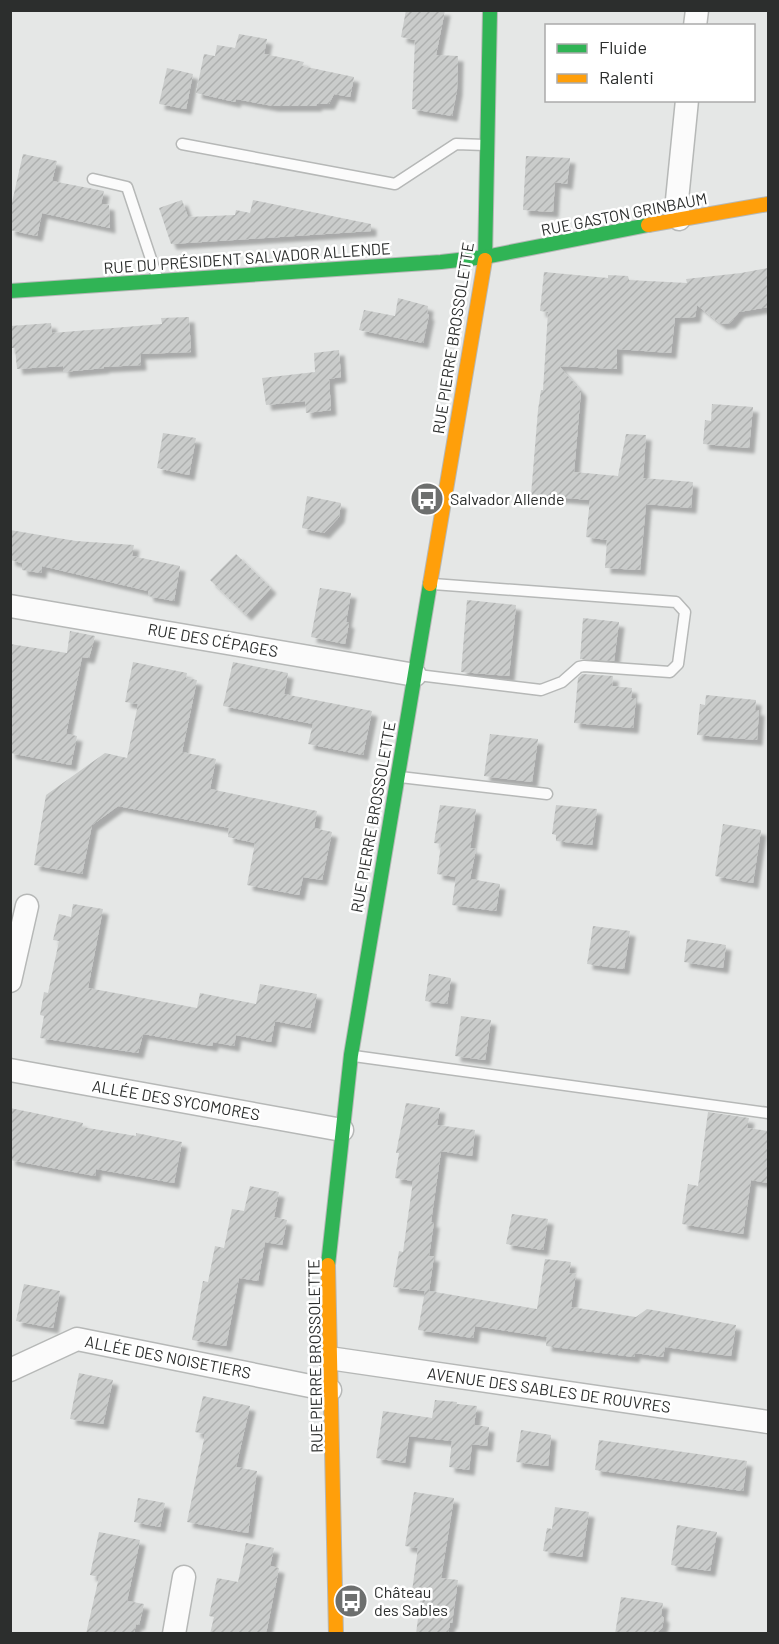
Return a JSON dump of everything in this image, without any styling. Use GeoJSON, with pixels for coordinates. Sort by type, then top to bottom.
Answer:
{"type":"FeatureCollection","features":[{"type":"Feature","properties":{"kind":"street","name":"RUE PIERRE BROSSOLETTE"},"geometry":{"type":"LineString","coordinates":[[336,1634],[328,1269],[351,1055],[485,257],[490,10]]}},
{"type":"Feature","properties":{"kind":"street"},"geometry":{"type":"LineString","coordinates":[[679,219],[677,200],[687,102]]}},
{"type":"Feature","properties":{"kind":"street","name":"RUE GASTON GRINBAUM"},"geometry":{"type":"LineString","coordinates":[[485,257],[768,204]]}},
{"type":"Feature","properties":{"kind":"street","name":"RUE DU PRÉSIDENT SALVADOR ALLENDE"},"geometry":{"type":"LineString","coordinates":[[10,291],[429,263],[485,257]]}},
{"type":"Feature","properties":{"kind":"street","name":"RUE DES CÉPAGES"},"geometry":{"type":"LineString","coordinates":[[10,606],[414,675]]}},
{"type":"Feature","properties":{"kind":"street"},"geometry":{"type":"LineString","coordinates":[[10,981],[27,906]]}},
{"type":"Feature","properties":{"kind":"street","name":"ALLÉE DES SYCOMORES"},"geometry":{"type":"LineString","coordinates":[[10,1070],[342,1130]]}},
{"type":"Feature","properties":{"kind":"street","name":"ALLÉE DES NOISETIERS"},"geometry":{"type":"LineString","coordinates":[[10,1370],[77,1339],[330,1390]]}},
{"type":"Feature","properties":{"kind":"street","name":"AVENUE DES SABLES DE ROUVRES"},"geometry":{"type":"LineString","coordinates":[[329,1358],[768,1422]]}},
{"type":"Feature","properties":{"kind":"street"},"geometry":{"type":"LineString","coordinates":[[174,1634],[184,1578]]}},
{"type":"Feature","properties":{"kind":"lane"},"geometry":{"type":"LineString","coordinates":[[182,144],[395,184],[456,144],[488,145]]}},
{"type":"Feature","properties":{"kind":"lane"},"geometry":{"type":"LineString","coordinates":[[93,179],[127,188],[158,280]]}},
{"type":"Feature","properties":{"kind":"lane"},"geometry":{"type":"LineString","coordinates":[[414,675],[541,690],[562,682],[579,667],[670,672],[678,664],[685,612],[676,602],[429,583]]}},
{"type":"Feature","properties":{"kind":"lane"},"geometry":{"type":"LineString","coordinates":[[397,777],[547,794]]}},
{"type":"Feature","properties":{"kind":"lane"},"geometry":{"type":"LineString","coordinates":[[351,1055],[768,1113]]}},
{"type":"Feature","properties":{"kind":"building"},"geometry":{"type":"Polygon","coordinates":[[[406,10],[445,10],[436,55],[458,56],[457,90],[452,116],[412,109],[415,40],[401,37],[406,10]]]}},
{"type":"Feature","properties":{"kind":"building"},"geometry":{"type":"Polygon","coordinates":[[[239,34],[267,39],[264,54],[304,62],[302,66],[354,77],[350,97],[334,94],[329,104],[317,104],[316,106],[273,106],[236,99],[235,102],[196,93],[204,54],[215,56],[217,45],[235,48],[239,34]]]}},
{"type":"Feature","properties":{"kind":"building"},"geometry":{"type":"Polygon","coordinates":[[[167,68],[193,74],[186,109],[159,104],[167,68]]]}},
{"type":"Feature","properties":{"kind":"building"},"geometry":{"type":"Polygon","coordinates":[[[23,154],[57,161],[52,181],[104,191],[101,204],[109,205],[110,228],[42,213],[37,236],[10,230],[10,211],[23,154]]]}},
{"type":"Feature","properties":{"kind":"building"},"geometry":{"type":"Polygon","coordinates":[[[526,156],[570,158],[567,184],[555,182],[553,212],[523,210],[526,156]]]}},
{"type":"Feature","properties":{"kind":"building"},"geometry":{"type":"Polygon","coordinates":[[[182,200],[188,217],[235,215],[236,210],[250,213],[253,200],[371,224],[371,231],[171,244],[159,208],[182,200]]]}},
{"type":"Feature","properties":{"kind":"building"},"geometry":{"type":"Polygon","coordinates":[[[768,268],[768,307],[739,312],[730,323],[721,324],[697,305],[695,317],[675,318],[671,353],[617,349],[617,369],[559,366],[581,391],[574,472],[618,476],[626,434],[646,435],[643,478],[693,482],[691,508],[646,504],[640,570],[605,568],[607,540],[586,537],[590,500],[531,495],[538,410],[541,390],[543,390],[548,312],[540,311],[544,272],[608,278],[608,275],[628,276],[629,280],[687,283],[686,279],[768,268]]]}},
{"type":"Feature","properties":{"kind":"building"},"geometry":{"type":"Polygon","coordinates":[[[398,298],[428,306],[427,314],[429,315],[423,343],[359,330],[364,310],[395,316],[398,298]]]}},
{"type":"Feature","properties":{"kind":"building"},"geometry":{"type":"Polygon","coordinates":[[[189,317],[191,352],[140,354],[141,365],[63,372],[63,366],[17,369],[15,348],[10,348],[10,326],[51,323],[52,333],[162,324],[161,318],[189,317]]]}},
{"type":"Feature","properties":{"kind":"building"},"geometry":{"type":"Polygon","coordinates":[[[339,350],[341,377],[329,379],[331,410],[306,413],[305,401],[266,405],[262,378],[315,372],[314,353],[339,350]]]}},
{"type":"Feature","properties":{"kind":"building"},"geometry":{"type":"Polygon","coordinates":[[[712,404],[753,407],[749,448],[703,444],[705,420],[711,421],[712,404]]]}},
{"type":"Feature","properties":{"kind":"building"},"geometry":{"type":"Polygon","coordinates":[[[163,433],[196,438],[189,475],[157,468],[163,433]]]}},
{"type":"Feature","properties":{"kind":"building"},"geometry":{"type":"Polygon","coordinates":[[[307,496],[341,503],[339,517],[324,533],[302,528],[307,496]]]}},
{"type":"Feature","properties":{"kind":"building"},"geometry":{"type":"Polygon","coordinates":[[[10,530],[76,541],[134,545],[132,556],[180,566],[174,601],[148,596],[148,591],[42,566],[41,573],[22,570],[22,563],[10,560],[10,530]]]}},
{"type":"Feature","properties":{"kind":"building"},"geometry":{"type":"Polygon","coordinates":[[[236,554],[271,588],[246,615],[210,580],[236,554]]]}},
{"type":"Feature","properties":{"kind":"building"},"geometry":{"type":"Polygon","coordinates":[[[320,588],[351,593],[345,644],[311,637],[320,588]]]}},
{"type":"Feature","properties":{"kind":"building"},"geometry":{"type":"Polygon","coordinates":[[[467,600],[516,605],[509,676],[461,672],[467,600]]]}},
{"type":"Feature","properties":{"kind":"building"},"geometry":{"type":"Polygon","coordinates":[[[583,618],[619,622],[614,661],[580,659],[583,618]]]}},
{"type":"Feature","properties":{"kind":"building"},"geometry":{"type":"Polygon","coordinates":[[[70,631],[95,636],[89,658],[82,657],[66,734],[77,736],[71,765],[10,753],[10,644],[67,653],[70,631]]]}},
{"type":"Feature","properties":{"kind":"building"},"geometry":{"type":"Polygon","coordinates":[[[133,662],[187,673],[186,678],[197,680],[182,752],[216,759],[210,789],[317,811],[314,828],[332,832],[322,880],[303,877],[299,895],[247,885],[255,843],[228,837],[229,828],[118,806],[92,825],[82,874],[34,865],[46,795],[105,753],[127,758],[138,704],[125,702],[133,662]]]}},
{"type":"Feature","properties":{"kind":"building"},"geometry":{"type":"Polygon","coordinates":[[[233,662],[288,673],[284,694],[372,711],[363,755],[308,744],[313,724],[223,706],[233,662]]]}},
{"type":"Feature","properties":{"kind":"building"},"geometry":{"type":"Polygon","coordinates":[[[582,674],[613,676],[612,686],[632,688],[631,698],[636,698],[633,728],[574,723],[578,678],[582,674]]]}},
{"type":"Feature","properties":{"kind":"building"},"geometry":{"type":"Polygon","coordinates":[[[706,695],[756,700],[755,710],[759,710],[757,740],[697,735],[700,704],[705,705],[706,695]]]}},
{"type":"Feature","properties":{"kind":"building"},"geometry":{"type":"Polygon","coordinates":[[[490,734],[538,739],[532,782],[484,776],[490,734]]]}},
{"type":"Feature","properties":{"kind":"building"},"geometry":{"type":"Polygon","coordinates":[[[440,805],[476,809],[470,848],[476,849],[470,879],[500,884],[496,911],[452,905],[456,877],[437,874],[441,844],[434,843],[440,805]]]}},
{"type":"Feature","properties":{"kind":"building"},"geometry":{"type":"Polygon","coordinates":[[[556,805],[597,809],[592,845],[556,841],[556,835],[552,834],[556,805]]]}},
{"type":"Feature","properties":{"kind":"building"},"geometry":{"type":"Polygon","coordinates":[[[723,824],[761,830],[753,883],[715,876],[723,824]]]}},
{"type":"Feature","properties":{"kind":"building"},"geometry":{"type":"Polygon","coordinates":[[[73,904],[103,909],[88,988],[197,1008],[200,993],[256,1004],[260,984],[317,994],[310,1028],[275,1021],[271,1042],[236,1035],[234,1046],[213,1042],[212,1046],[143,1034],[138,1053],[40,1038],[44,1016],[40,1015],[44,992],[48,993],[59,941],[53,940],[59,914],[71,917],[73,904]]]}},
{"type":"Feature","properties":{"kind":"building"},"geometry":{"type":"Polygon","coordinates":[[[593,926],[630,931],[624,969],[587,964],[593,926]]]}},
{"type":"Feature","properties":{"kind":"building"},"geometry":{"type":"Polygon","coordinates":[[[687,939],[726,945],[723,968],[684,962],[687,939]]]}},
{"type":"Feature","properties":{"kind":"building"},"geometry":{"type":"Polygon","coordinates":[[[429,974],[451,978],[447,1004],[425,1001],[429,974]]]}},
{"type":"Feature","properties":{"kind":"building"},"geometry":{"type":"Polygon","coordinates":[[[461,1016],[491,1020],[485,1060],[455,1056],[461,1016]]]}},
{"type":"Feature","properties":{"kind":"building"},"geometry":{"type":"Polygon","coordinates":[[[406,1103],[440,1108],[437,1125],[475,1130],[472,1156],[441,1151],[431,1222],[434,1222],[429,1256],[434,1256],[429,1291],[537,1309],[545,1259],[571,1262],[569,1273],[576,1274],[571,1307],[636,1317],[647,1309],[736,1325],[731,1356],[665,1347],[663,1357],[635,1353],[634,1357],[546,1346],[547,1337],[475,1326],[473,1338],[418,1330],[425,1291],[393,1287],[399,1251],[403,1252],[413,1181],[395,1178],[399,1153],[396,1153],[406,1103]]]}},
{"type":"Feature","properties":{"kind":"building"},"geometry":{"type":"Polygon","coordinates":[[[10,1108],[83,1123],[82,1127],[136,1136],[136,1133],[182,1142],[174,1183],[96,1169],[95,1176],[10,1160],[10,1108]]]}},
{"type":"Feature","properties":{"kind":"building"},"geometry":{"type":"Polygon","coordinates":[[[708,1112],[749,1118],[747,1128],[768,1131],[768,1183],[751,1180],[743,1234],[682,1224],[688,1184],[698,1186],[708,1112]]]}},
{"type":"Feature","properties":{"kind":"building"},"geometry":{"type":"Polygon","coordinates":[[[250,1186],[279,1192],[274,1217],[287,1220],[282,1245],[265,1242],[258,1281],[239,1278],[226,1346],[192,1340],[203,1281],[208,1282],[215,1246],[224,1248],[232,1209],[244,1211],[250,1186]]]}},
{"type":"Feature","properties":{"kind":"building"},"geometry":{"type":"Polygon","coordinates":[[[512,1214],[548,1219],[543,1250],[506,1244],[512,1214]]]}},
{"type":"Feature","properties":{"kind":"building"},"geometry":{"type":"Polygon","coordinates":[[[24,1284],[60,1291],[53,1328],[16,1321],[24,1284]]]}},
{"type":"Feature","properties":{"kind":"building"},"geometry":{"type":"Polygon","coordinates":[[[79,1373],[113,1380],[103,1424],[70,1419],[79,1373]]]}},
{"type":"Feature","properties":{"kind":"building"},"geometry":{"type":"Polygon","coordinates":[[[203,1396],[250,1406],[236,1467],[257,1471],[248,1533],[187,1522],[205,1434],[195,1432],[203,1396]]]}},
{"type":"Feature","properties":{"kind":"building"},"geometry":{"type":"Polygon","coordinates":[[[435,1400],[457,1402],[455,1422],[457,1404],[477,1406],[474,1425],[489,1427],[487,1446],[472,1444],[469,1470],[449,1467],[452,1441],[409,1436],[405,1463],[376,1458],[383,1411],[432,1418],[435,1400]]]}},
{"type":"Feature","properties":{"kind":"building"},"geometry":{"type":"Polygon","coordinates":[[[521,1430],[551,1435],[548,1466],[516,1462],[521,1430]]]}},
{"type":"Feature","properties":{"kind":"building"},"geometry":{"type":"Polygon","coordinates":[[[599,1440],[747,1461],[743,1491],[595,1470],[599,1440]]]}},
{"type":"Feature","properties":{"kind":"building"},"geometry":{"type":"Polygon","coordinates":[[[414,1492],[454,1498],[441,1578],[458,1580],[452,1623],[450,1623],[448,1634],[416,1634],[422,1592],[412,1591],[418,1548],[405,1546],[414,1492]]]}},
{"type":"Feature","properties":{"kind":"building"},"geometry":{"type":"Polygon","coordinates":[[[138,1498],[165,1503],[160,1527],[134,1522],[138,1498]]]}},
{"type":"Feature","properties":{"kind":"building"},"geometry":{"type":"Polygon","coordinates":[[[555,1507],[589,1512],[582,1557],[543,1551],[547,1528],[552,1529],[555,1507]]]}},
{"type":"Feature","properties":{"kind":"building"},"geometry":{"type":"Polygon","coordinates":[[[677,1525],[717,1532],[710,1571],[671,1565],[677,1525]]]}},
{"type":"Feature","properties":{"kind":"building"},"geometry":{"type":"Polygon","coordinates":[[[99,1532],[140,1540],[127,1601],[144,1604],[139,1625],[136,1624],[134,1634],[86,1634],[99,1577],[90,1575],[99,1532]]]}},
{"type":"Feature","properties":{"kind":"building"},"geometry":{"type":"Polygon","coordinates":[[[246,1543],[274,1548],[270,1566],[279,1568],[266,1634],[210,1634],[214,1617],[209,1616],[217,1578],[238,1582],[246,1543]]]}},
{"type":"Feature","properties":{"kind":"building"},"geometry":{"type":"Polygon","coordinates":[[[621,1597],[663,1603],[662,1628],[655,1634],[615,1634],[621,1597]]]}},
{"type":"Feature","properties":{"kind":"traffic: fast"},"geometry":{"type":"LineString","coordinates":[[485,260],[490,10]]}},
{"type":"Feature","properties":{"kind":"traffic: fast"},"geometry":{"type":"LineString","coordinates":[[10,291],[441,262],[485,257],[648,225]]}},
{"type":"Feature","properties":{"kind":"traffic: fast"},"geometry":{"type":"LineString","coordinates":[[328,1265],[351,1055],[430,584]]}},
{"type":"Feature","properties":{"kind":"traffic: slow"},"geometry":{"type":"LineString","coordinates":[[648,225],[768,204]]}},
{"type":"Feature","properties":{"kind":"traffic: slow"},"geometry":{"type":"LineString","coordinates":[[430,584],[485,260]]}},
{"type":"Feature","properties":{"kind":"traffic: slow"},"geometry":{"type":"LineString","coordinates":[[328,1265],[336,1634]]}},
{"type":"Feature","properties":{"kind":"place","name":"Salvador Allende"},"geometry":{"type":"Point","coordinates":[427,499]}},
{"type":"Feature","properties":{"kind":"place","name":"Château des Sables"},"geometry":{"type":"Point","coordinates":[351,1601]}}]}
